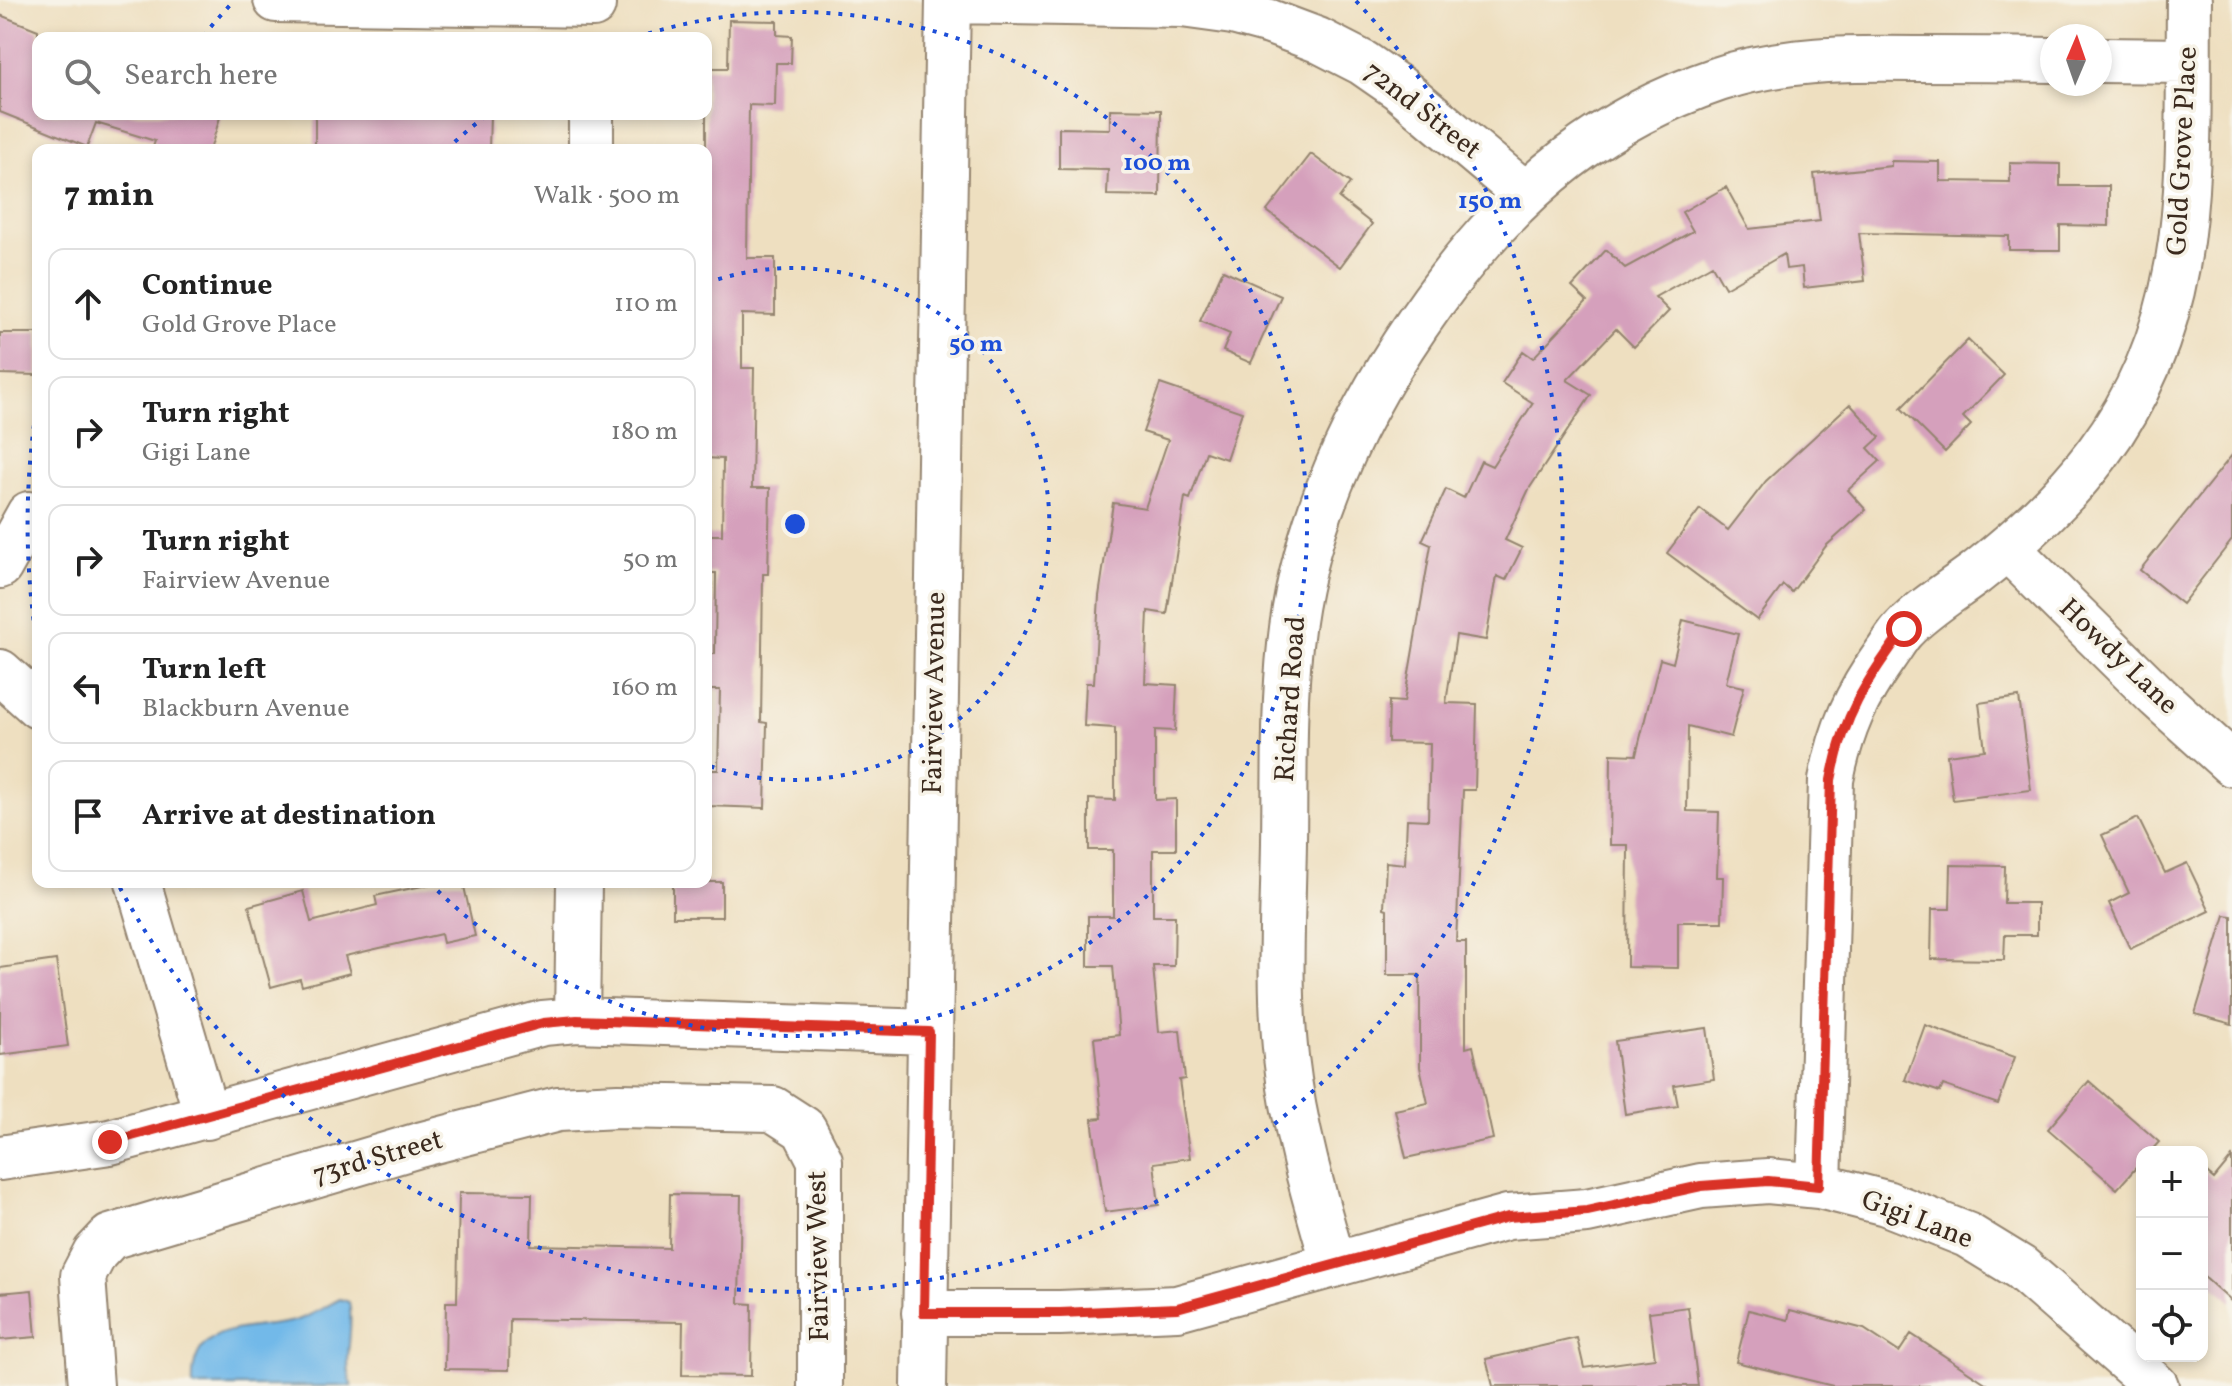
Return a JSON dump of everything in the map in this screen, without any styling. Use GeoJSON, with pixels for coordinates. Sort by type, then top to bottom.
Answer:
{"type":"FeatureCollection","features":[{"type":"Feature","properties":{"kind":"street"},"geometry":{"type":"LineString","coordinates":[[276,0],[593,14]]}},
{"type":"Feature","properties":{"kind":"street","name":"72nd Street"},"geometry":{"type":"LineString","coordinates":[[948,0],[1182,5],[1233,12],[1270,22],[1318,40],[1363,63],[1399,88],[1524,193]]}},
{"type":"Feature","properties":{"kind":"street","name":"Fairview Avenue"},"geometry":{"type":"LineString","coordinates":[[924,1386],[948,0]]}},
{"type":"Feature","properties":{"kind":"street","name":"Gold Grove Place"},"geometry":{"type":"LineString","coordinates":[[1819,1186],[1831,780],[1837,750],[1848,715],[1865,683],[1904,629],[2007,548],[2085,470],[2124,412],[2145,373],[2175,286],[2183,235],[2189,0]]}},
{"type":"Feature","properties":{"kind":"street"},"geometry":{"type":"LineString","coordinates":[[1524,193],[1625,119],[1675,95],[1753,70],[1813,60],[1848,58],[2040,60]]}},
{"type":"Feature","properties":{"kind":"street"},"geometry":{"type":"LineString","coordinates":[[2112,60],[2188,61]]}},
{"type":"Feature","properties":{"kind":"street"},"geometry":{"type":"LineString","coordinates":[[591,120],[591,144]]}},
{"type":"Feature","properties":{"kind":"street","name":"Richard Road"},"geometry":{"type":"LineString","coordinates":[[1334,1265],[1299,1141],[1285,1052],[1282,996],[1286,694],[1297,598],[1322,504],[1366,404],[1426,310],[1524,193]]}},
{"type":"Feature","properties":{"kind":"street"},"geometry":{"type":"LineString","coordinates":[[0,566],[29,514]]}},
{"type":"Feature","properties":{"kind":"street","name":"Howdy Lane"},"geometry":{"type":"LineString","coordinates":[[2007,548],[2158,697],[2232,764]]}},
{"type":"Feature","properties":{"kind":"street"},"geometry":{"type":"LineString","coordinates":[[0,672],[32,701]]}},
{"type":"Feature","properties":{"kind":"street"},"geometry":{"type":"LineString","coordinates":[[140,888],[207,1117]]}},
{"type":"Feature","properties":{"kind":"street"},"geometry":{"type":"LineString","coordinates":[[577,1020],[579,888]]}},
{"type":"Feature","properties":{"kind":"street"},"geometry":{"type":"LineString","coordinates":[[0,1158],[110,1142],[543,1023],[577,1020],[929,1032]]}},
{"type":"Feature","properties":{"kind":"street","name":"73rd Street"},"geometry":{"type":"LineString","coordinates":[[91,1386],[83,1276],[95,1253],[110,1237],[419,1145],[558,1109],[618,1106],[773,1109],[804,1129]]}},
{"type":"Feature","properties":{"kind":"street","name":"Fairview West"},"geometry":{"type":"LineString","coordinates":[[804,1129],[820,1160],[820,1386]]}},
{"type":"Feature","properties":{"kind":"street","name":"Gigi Lane"},"geometry":{"type":"LineString","coordinates":[[924,1313],[1060,1313],[1177,1308],[1508,1217],[1587,1211],[1701,1186],[1768,1181],[1819,1186],[1886,1203],[1967,1235],[2021,1268],[2156,1386]]}},
{"type":"Feature","properties":{"kind":"water"},"geometry":{"type":"Polygon","coordinates":[[[340,1299],[349,1302],[348,1365],[352,1386],[193,1386],[194,1364],[201,1349],[211,1339],[225,1332],[300,1319],[340,1299]]]}},
{"type":"Feature","properties":{"kind":"building"},"geometry":{"type":"Polygon","coordinates":[[[0,15],[38,30],[32,32],[32,120],[219,120],[212,144],[154,144],[155,141],[96,123],[88,144],[80,144],[0,112],[0,15]]]}},
{"type":"Feature","properties":{"kind":"building"},"geometry":{"type":"Polygon","coordinates":[[[729,20],[777,21],[777,35],[792,36],[791,63],[776,63],[775,106],[749,105],[747,258],[775,258],[775,315],[742,314],[742,368],[754,368],[752,488],[770,488],[768,574],[763,574],[761,722],[767,723],[765,808],[712,806],[712,770],[718,770],[720,690],[712,690],[716,573],[712,573],[712,535],[722,535],[723,459],[712,458],[712,144],[706,144],[706,120],[712,120],[712,68],[728,68],[729,20]]]}},
{"type":"Feature","properties":{"kind":"building"},"geometry":{"type":"Polygon","coordinates":[[[1110,109],[1161,110],[1160,196],[1107,195],[1108,170],[1059,169],[1059,128],[1110,129],[1110,109]]]}},
{"type":"Feature","properties":{"kind":"building"},"geometry":{"type":"Polygon","coordinates":[[[315,120],[490,120],[489,144],[315,144],[315,120]]]}},
{"type":"Feature","properties":{"kind":"building"},"geometry":{"type":"Polygon","coordinates":[[[1311,154],[1350,183],[1339,198],[1372,224],[1340,267],[1267,211],[1311,154]]]}},
{"type":"Feature","properties":{"kind":"building"},"geometry":{"type":"Polygon","coordinates":[[[1891,161],[1940,162],[1940,181],[2010,182],[2010,163],[2060,164],[2060,186],[2109,186],[2109,226],[2060,225],[2060,250],[2009,250],[2009,236],[1859,233],[1865,281],[1804,288],[1802,267],[1786,269],[1784,254],[1725,288],[1712,265],[1655,297],[1669,311],[1634,347],[1616,329],[1567,380],[1591,395],[1529,489],[1505,540],[1522,548],[1506,580],[1497,576],[1486,640],[1456,635],[1446,703],[1477,704],[1475,790],[1463,790],[1456,942],[1466,942],[1466,1048],[1473,1046],[1493,1139],[1406,1158],[1395,1110],[1428,1103],[1420,1067],[1420,975],[1387,975],[1387,909],[1384,908],[1386,862],[1405,864],[1407,819],[1428,820],[1430,743],[1388,742],[1389,701],[1404,702],[1431,545],[1422,541],[1446,489],[1464,498],[1481,461],[1492,466],[1533,403],[1502,383],[1523,351],[1533,358],[1587,301],[1572,287],[1606,250],[1625,268],[1693,231],[1682,212],[1726,187],[1749,229],[1820,221],[1814,174],[1891,166],[1891,161]]]}},
{"type":"Feature","properties":{"kind":"building"},"geometry":{"type":"Polygon","coordinates":[[[1223,270],[1281,296],[1251,363],[1223,351],[1230,334],[1200,321],[1223,270]]]}},
{"type":"Feature","properties":{"kind":"building"},"geometry":{"type":"Polygon","coordinates":[[[0,333],[32,333],[32,375],[0,374],[0,333]]]}},
{"type":"Feature","properties":{"kind":"building"},"geometry":{"type":"Polygon","coordinates":[[[1968,340],[2004,375],[1963,417],[1971,425],[1945,452],[1901,408],[1968,340]]]}},
{"type":"Feature","properties":{"kind":"building"},"geometry":{"type":"Polygon","coordinates":[[[1160,384],[1242,412],[1226,459],[1206,452],[1190,499],[1185,497],[1167,614],[1148,611],[1145,683],[1177,685],[1175,731],[1155,730],[1155,800],[1176,799],[1176,850],[1153,850],[1153,916],[1175,916],[1174,966],[1153,966],[1159,1032],[1180,1030],[1185,1079],[1179,1080],[1190,1158],[1154,1163],[1159,1205],[1105,1212],[1092,1119],[1102,1118],[1094,1038],[1119,1035],[1113,966],[1088,966],[1088,916],[1113,916],[1113,850],[1089,850],[1089,799],[1115,800],[1115,728],[1084,726],[1086,683],[1094,683],[1099,596],[1113,503],[1145,508],[1168,440],[1143,432],[1160,384]]]}},
{"type":"Feature","properties":{"kind":"building"},"geometry":{"type":"Polygon","coordinates":[[[1850,404],[1880,437],[1868,448],[1880,461],[1848,490],[1866,510],[1826,546],[1792,592],[1783,585],[1757,620],[1667,553],[1700,509],[1728,530],[1766,481],[1850,404]]]}},
{"type":"Feature","properties":{"kind":"building"},"geometry":{"type":"Polygon","coordinates":[[[2232,455],[2232,540],[2182,604],[2140,570],[2232,455]]]}},
{"type":"Feature","properties":{"kind":"building"},"geometry":{"type":"Polygon","coordinates":[[[1683,620],[1738,634],[1726,683],[1744,687],[1731,737],[1688,726],[1687,811],[1719,812],[1717,877],[1723,877],[1722,922],[1678,922],[1678,968],[1627,967],[1628,845],[1610,845],[1611,754],[1636,755],[1660,659],[1673,663],[1683,620]]]}},
{"type":"Feature","properties":{"kind":"building"},"geometry":{"type":"Polygon","coordinates":[[[2019,697],[2031,790],[1953,800],[1947,755],[1985,750],[1979,703],[2019,697]]]}},
{"type":"Feature","properties":{"kind":"building"},"geometry":{"type":"Polygon","coordinates":[[[2138,818],[2165,873],[2187,863],[2210,911],[2130,949],[2109,903],[2129,893],[2102,835],[2138,818]]]}},
{"type":"Feature","properties":{"kind":"building"},"geometry":{"type":"Polygon","coordinates":[[[1951,865],[2005,866],[2004,903],[2037,903],[2037,935],[2005,935],[2004,960],[1931,959],[1932,909],[1950,909],[1951,865]]]}},
{"type":"Feature","properties":{"kind":"building"},"geometry":{"type":"Polygon","coordinates":[[[712,882],[722,882],[722,917],[673,917],[673,888],[712,888],[712,882]]]}},
{"type":"Feature","properties":{"kind":"building"},"geometry":{"type":"Polygon","coordinates":[[[413,888],[464,888],[475,936],[443,943],[441,934],[345,956],[350,973],[302,986],[300,979],[271,987],[249,906],[303,891],[311,922],[377,905],[375,896],[413,888]]]}},
{"type":"Feature","properties":{"kind":"building"},"geometry":{"type":"Polygon","coordinates":[[[2225,915],[2232,916],[2232,1024],[2195,1014],[2225,915]]]}},
{"type":"Feature","properties":{"kind":"building"},"geometry":{"type":"Polygon","coordinates":[[[56,960],[68,1046],[0,1055],[0,968],[56,960]]]}},
{"type":"Feature","properties":{"kind":"building"},"geometry":{"type":"Polygon","coordinates":[[[1925,1025],[2015,1057],[1998,1104],[1943,1085],[1940,1092],[1905,1080],[1925,1025]]]}},
{"type":"Feature","properties":{"kind":"building"},"geometry":{"type":"Polygon","coordinates":[[[1707,1028],[1714,1079],[1674,1085],[1678,1106],[1625,1114],[1615,1041],[1707,1028]]]}},
{"type":"Feature","properties":{"kind":"building"},"geometry":{"type":"Polygon","coordinates":[[[2089,1081],[2159,1142],[2155,1146],[2136,1146],[2136,1168],[2117,1189],[2048,1129],[2089,1081]]]}},
{"type":"Feature","properties":{"kind":"building"},"geometry":{"type":"Polygon","coordinates":[[[2232,1157],[2232,1302],[2208,1280],[2208,1174],[2214,1179],[2232,1157]]]}},
{"type":"Feature","properties":{"kind":"building"},"geometry":{"type":"Polygon","coordinates":[[[459,1193],[532,1194],[531,1245],[669,1248],[670,1194],[741,1195],[739,1303],[752,1304],[751,1376],[682,1375],[683,1322],[510,1319],[509,1370],[445,1369],[446,1302],[457,1302],[459,1193]]]}},
{"type":"Feature","properties":{"kind":"building"},"geometry":{"type":"Polygon","coordinates":[[[32,1290],[36,1337],[0,1340],[0,1293],[32,1290]]]}},
{"type":"Feature","properties":{"kind":"building"},"geometry":{"type":"Polygon","coordinates":[[[1688,1307],[1698,1386],[1493,1386],[1486,1359],[1577,1338],[1584,1368],[1655,1358],[1649,1312],[1688,1307]]]}},
{"type":"Feature","properties":{"kind":"building"},"geometry":{"type":"Polygon","coordinates":[[[1749,1310],[1788,1320],[1790,1310],[1864,1329],[1899,1352],[1911,1334],[1990,1386],[1833,1386],[1736,1362],[1749,1310]]]}},
{"type":"Feature","properties":{"kind":"route"},"geometry":{"type":"LineString","coordinates":[[110,1142],[543,1023],[577,1020],[929,1032],[924,1313],[1060,1313],[1177,1308],[1508,1217],[1587,1211],[1701,1186],[1768,1181],[1819,1186],[1831,780],[1848,715],[1865,683],[1904,629]]}}]}
